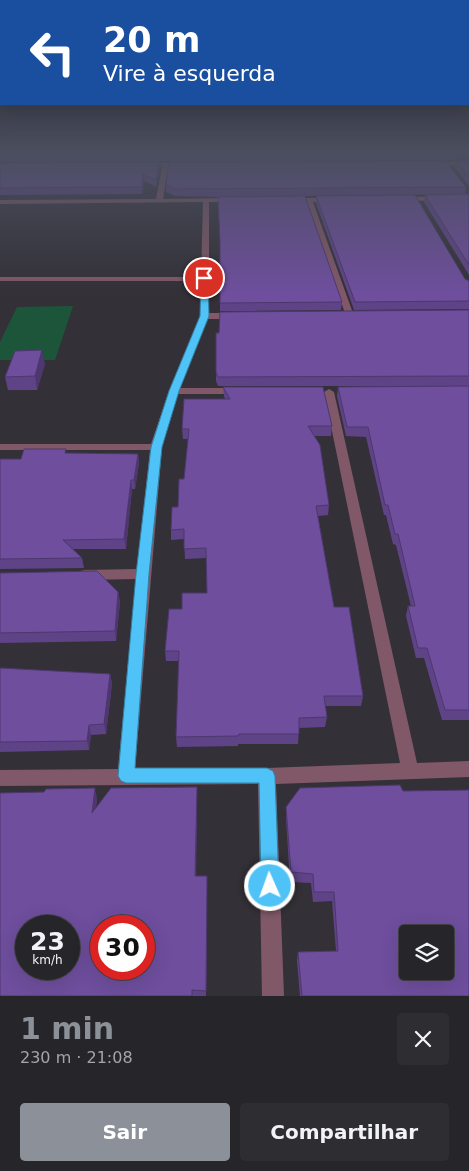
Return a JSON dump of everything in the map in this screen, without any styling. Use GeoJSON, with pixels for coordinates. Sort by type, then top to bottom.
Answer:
{"type":"FeatureCollection","features":[{"type":"Feature","properties":{"kind":"street"},"geometry":{"type":"LineString","coordinates":[[397,199],[444,198]]}},
{"type":"Feature","properties":{"kind":"street"},"geometry":{"type":"LineString","coordinates":[[417,199],[421,207]]}},
{"type":"Feature","properties":{"kind":"street"},"geometry":{"type":"LineString","coordinates":[[126,776],[156,447],[174,391],[204,316],[206,200]]}},
{"type":"Feature","properties":{"kind":"street"},"geometry":{"type":"LineString","coordinates":[[0,202],[244,200]]}},
{"type":"Feature","properties":{"kind":"street"},"geometry":{"type":"LineString","coordinates":[[281,200],[339,200]]}},
{"type":"Feature","properties":{"kind":"street"},"geometry":{"type":"LineString","coordinates":[[309,200],[350,316]]}},
{"type":"Feature","properties":{"kind":"street"},"geometry":{"type":"LineString","coordinates":[[0,279],[204,278]]}},
{"type":"Feature","properties":{"kind":"street"},"geometry":{"type":"LineString","coordinates":[[204,316],[243,316]]}},
{"type":"Feature","properties":{"kind":"street"},"geometry":{"type":"LineString","coordinates":[[174,391],[252,391]]}},
{"type":"Feature","properties":{"kind":"street"},"geometry":{"type":"LineString","coordinates":[[329,392],[410,770]]}},
{"type":"Feature","properties":{"kind":"street"},"geometry":{"type":"LineString","coordinates":[[0,447],[156,447]]}},
{"type":"Feature","properties":{"kind":"street"},"geometry":{"type":"LineString","coordinates":[[67,575],[143,574]]}},
{"type":"Feature","properties":{"kind":"street"},"geometry":{"type":"LineString","coordinates":[[0,778],[267,776],[469,769]]}},
{"type":"Feature","properties":{"kind":"street"},"geometry":{"type":"LineString","coordinates":[[267,776],[273,996]]}},
{"type":"Feature","properties":{"kind":"green space"},"geometry":{"type":"Polygon","coordinates":[[[73,306],[55,360],[0,360],[0,342],[17,307],[73,306]]]}},
{"type":"Feature","properties":{"kind":"building"},"geometry":{"type":"Polygon","coordinates":[[[218,198],[306,198],[342,302],[220,303],[218,198]]]}},
{"type":"Feature","properties":{"kind":"building"},"geometry":{"type":"Polygon","coordinates":[[[317,198],[417,198],[465,279],[469,281],[469,301],[355,302],[317,198]]]}},
{"type":"Feature","properties":{"kind":"building"},"geometry":{"type":"Polygon","coordinates":[[[427,198],[469,198],[469,265],[427,198]]]}},
{"type":"Feature","properties":{"kind":"building"},"geometry":{"type":"Polygon","coordinates":[[[469,310],[469,376],[218,377],[216,372],[216,333],[219,333],[220,312],[469,310]]]}},
{"type":"Feature","properties":{"kind":"building"},"geometry":{"type":"Polygon","coordinates":[[[42,350],[35,376],[5,377],[15,351],[42,350]]]}},
{"type":"Feature","properties":{"kind":"building"},"geometry":{"type":"Polygon","coordinates":[[[469,386],[469,710],[445,710],[427,648],[418,648],[408,606],[415,606],[398,534],[395,534],[388,505],[385,505],[368,427],[347,427],[338,387],[469,386]]]}},
{"type":"Feature","properties":{"kind":"building"},"geometry":{"type":"Polygon","coordinates":[[[223,387],[323,387],[332,426],[308,426],[320,445],[329,505],[316,506],[334,607],[349,607],[363,696],[324,696],[327,717],[299,718],[299,734],[176,737],[179,651],[165,651],[169,609],[182,609],[182,593],[207,593],[206,548],[184,549],[184,529],[171,530],[172,507],[178,507],[179,479],[184,479],[189,429],[182,429],[184,399],[230,399],[223,387]]]}},
{"type":"Feature","properties":{"kind":"building"},"geometry":{"type":"Polygon","coordinates":[[[24,449],[66,449],[65,453],[138,454],[134,480],[131,480],[124,539],[63,540],[82,558],[0,559],[0,459],[21,459],[24,449]]]}},
{"type":"Feature","properties":{"kind":"building"},"geometry":{"type":"Polygon","coordinates":[[[97,571],[118,592],[115,631],[0,633],[0,573],[97,571]]]}},
{"type":"Feature","properties":{"kind":"building"},"geometry":{"type":"Polygon","coordinates":[[[0,668],[110,674],[104,724],[89,725],[87,741],[0,742],[0,668]]]}},
{"type":"Feature","properties":{"kind":"building"},"geometry":{"type":"Polygon","coordinates":[[[400,785],[403,791],[469,790],[469,996],[302,996],[298,952],[338,951],[334,892],[314,892],[313,874],[291,872],[286,807],[300,788],[400,785]]]}},
{"type":"Feature","properties":{"kind":"building"},"geometry":{"type":"Polygon","coordinates":[[[197,787],[195,876],[207,876],[206,991],[192,990],[192,996],[0,996],[0,793],[44,792],[46,789],[95,788],[92,813],[111,788],[197,787]]]}},
{"type":"Feature","properties":{"kind":"route"},"geometry":{"type":"LineString","coordinates":[[204,278],[204,316],[174,391],[156,447],[126,776],[267,776],[270,886]]}}]}
